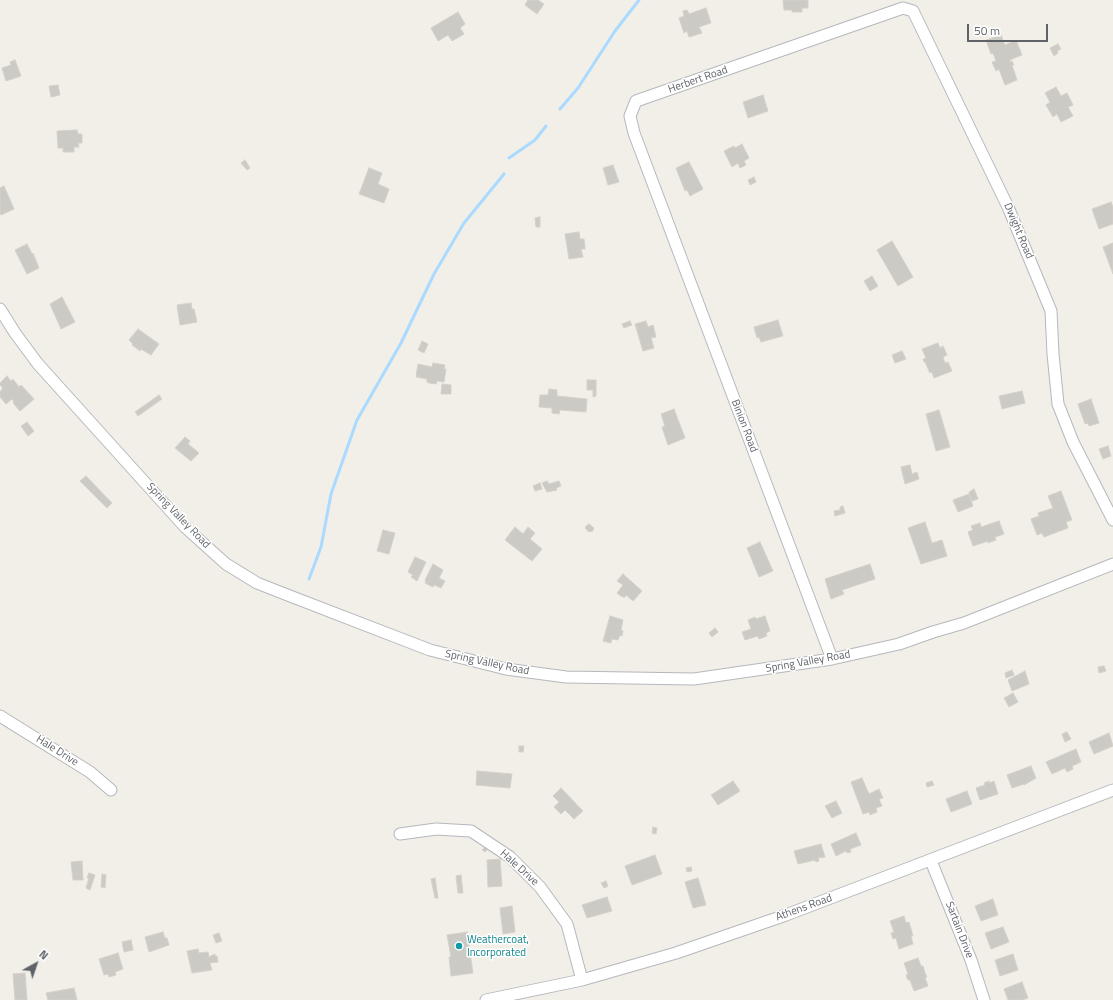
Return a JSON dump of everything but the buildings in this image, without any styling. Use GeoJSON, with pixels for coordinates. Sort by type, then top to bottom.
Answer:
{"type":"FeatureCollection","features":[{"type":"Feature","properties":{"kind":"street","name":"Dwight Road"},"geometry":{"type":"LineString","coordinates":[[851,26],[903,8],[913,11],[1008,207],[1051,311],[1053,354],[1058,404],[1073,442],[1113,520]]}},
{"type":"Feature","properties":{"kind":"street","name":"Herbert Road"},"geometry":{"type":"LineString","coordinates":[[656,192],[631,122],[630,116],[636,101],[851,26]]}},
{"type":"Feature","properties":{"kind":"street","name":"Binion Road"},"geometry":{"type":"LineString","coordinates":[[656,192],[832,659]]}},
{"type":"Feature","properties":{"kind":"street","name":"Spring Valley Road"},"geometry":{"type":"LineString","coordinates":[[0,309],[15,333],[38,364],[185,527],[226,564],[257,583],[430,650],[506,669],[566,678],[694,680],[832,659],[899,644],[964,623],[1113,564]]}},
{"type":"Feature","properties":{"kind":"street","name":"Hale Drive"},"geometry":{"type":"LineString","coordinates":[[0,716],[90,772],[111,790]]}},
{"type":"Feature","properties":{"kind":"street","name":"Athens Road"},"geometry":{"type":"LineString","coordinates":[[486,1000],[582,980],[676,954],[786,915],[1113,790]]}},
{"type":"Feature","properties":{"kind":"street","name":"Hale Drive"},"geometry":{"type":"LineString","coordinates":[[400,834],[436,829],[471,831],[510,857],[540,887],[567,924],[582,980]]}},
{"type":"Feature","properties":{"kind":"street","name":"Sartain Drive"},"geometry":{"type":"LineString","coordinates":[[931,860],[971,960],[984,1000]]}},
{"type":"Feature","properties":{"kind":"waterway"},"geometry":{"type":"LineString","coordinates":[[560,109],[578,88],[615,31],[639,0]]}},
{"type":"Feature","properties":{"kind":"waterway"},"geometry":{"type":"LineString","coordinates":[[509,158],[535,140],[546,126]]}},
{"type":"Feature","properties":{"kind":"waterway"},"geometry":{"type":"LineString","coordinates":[[309,579],[321,547],[331,494],[357,420],[401,343],[434,274],[464,223],[504,174]]}},
{"type":"Feature","properties":{"kind":"place","name":"Weathercoat, Incorporated"},"geometry":{"type":"Point","coordinates":[459,946]}}]}
